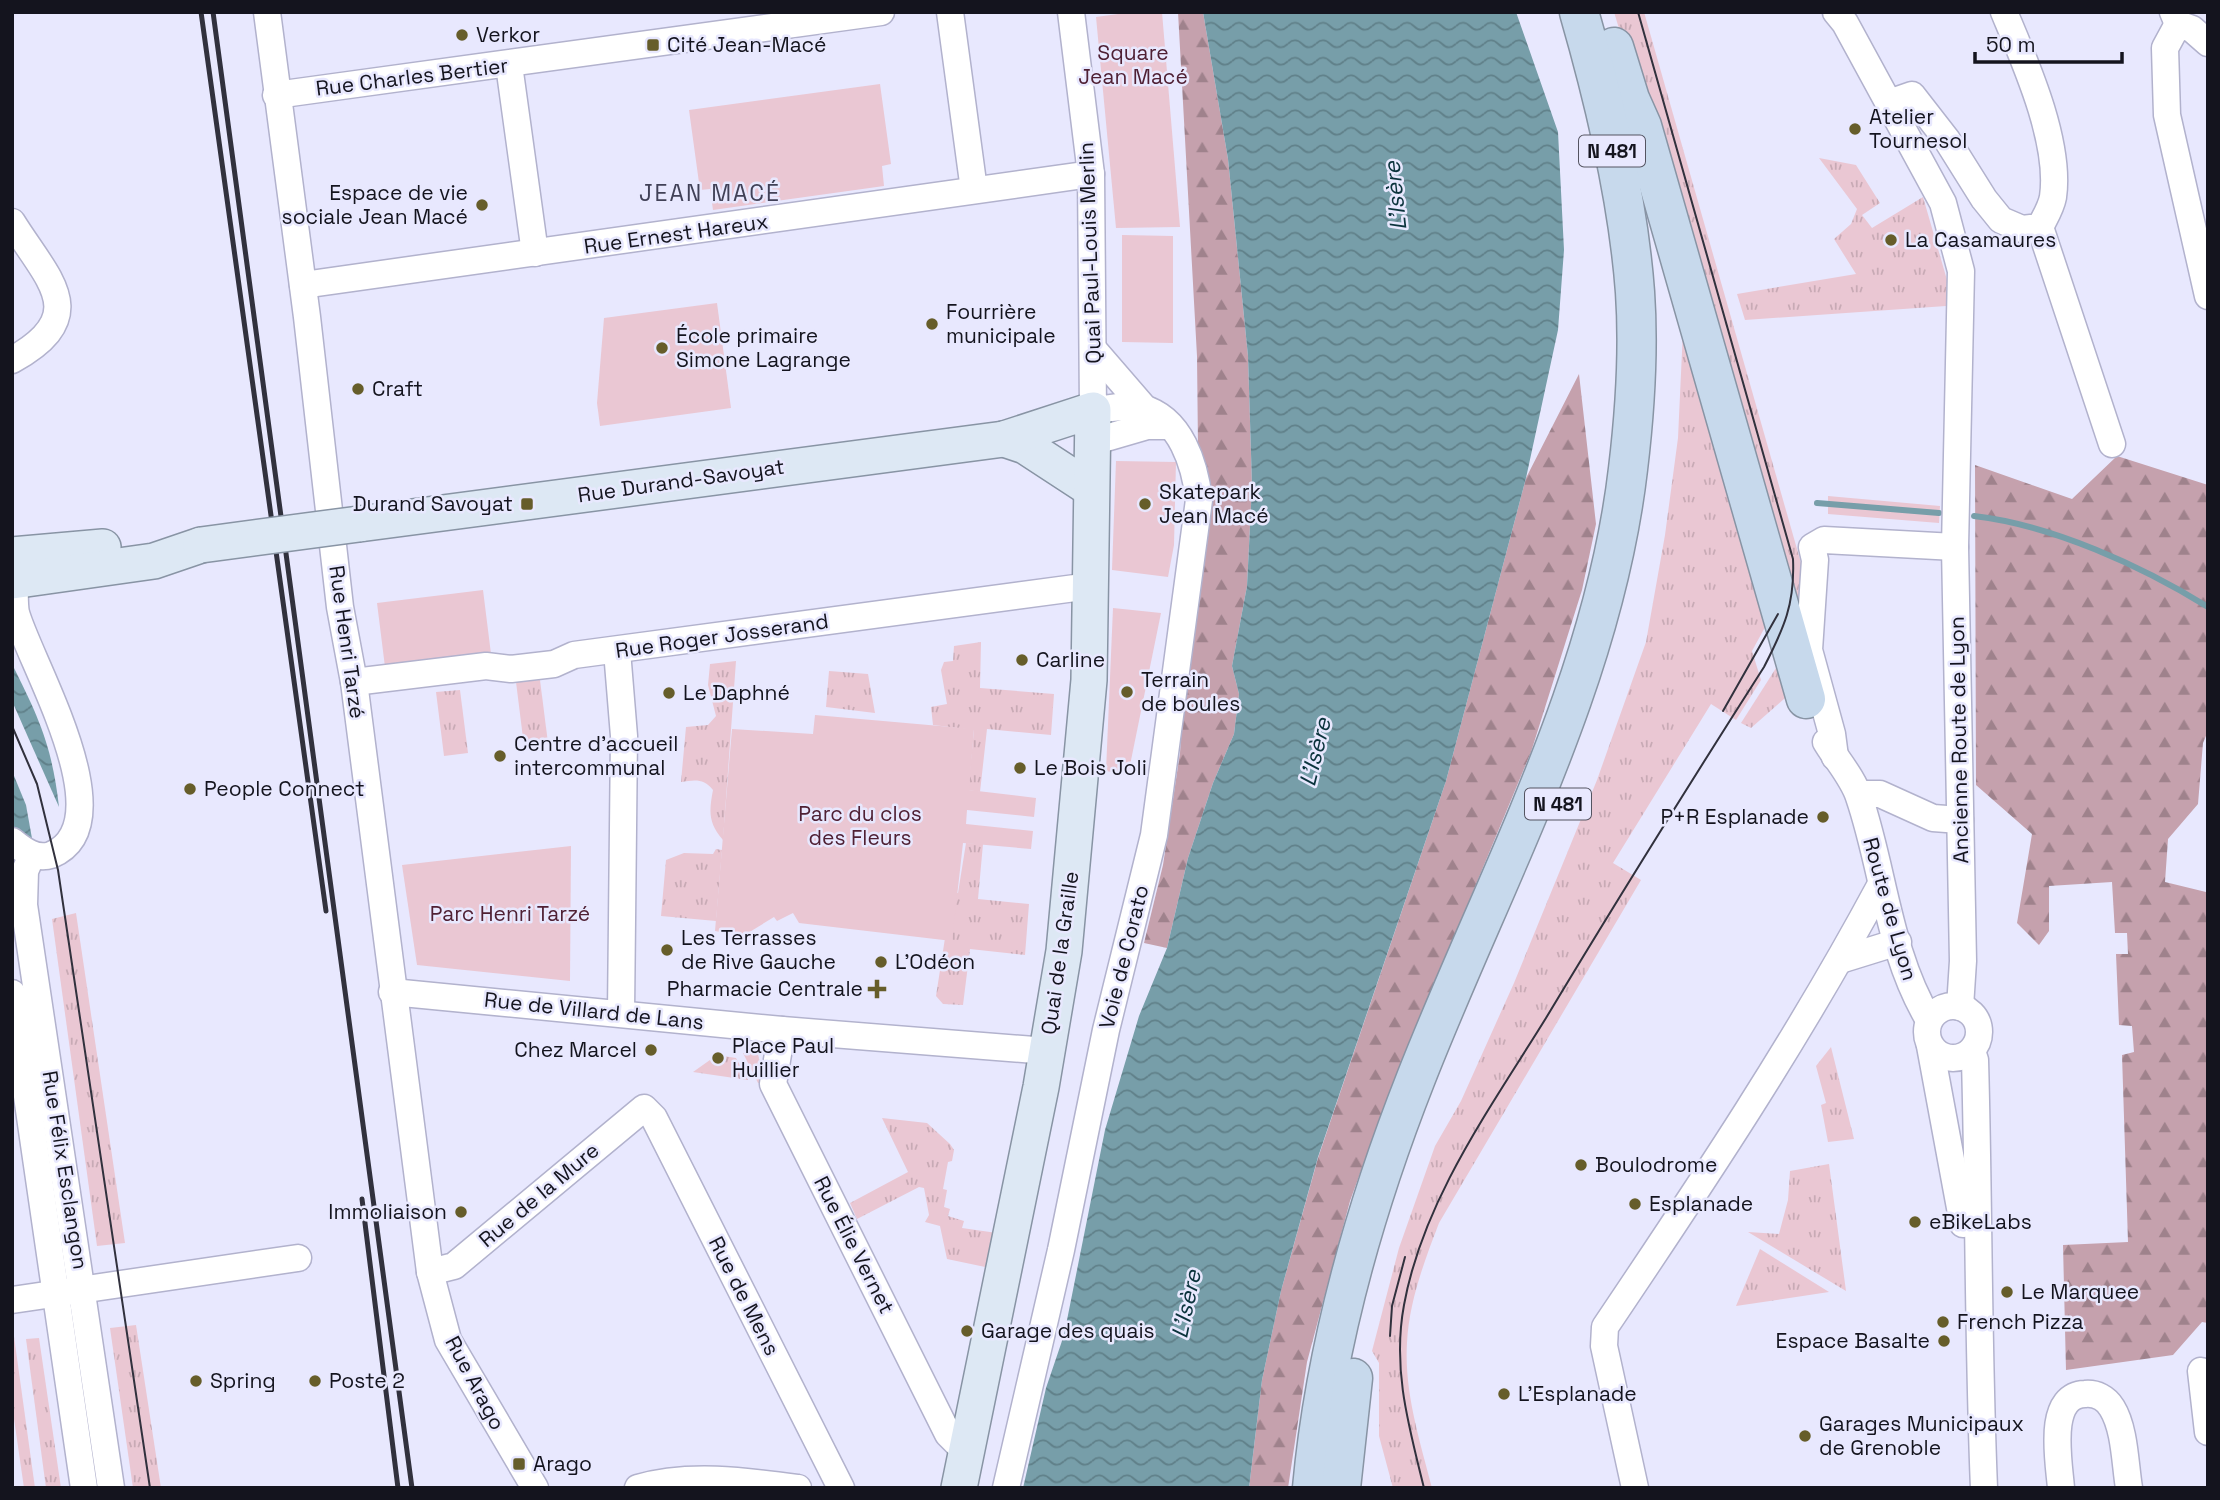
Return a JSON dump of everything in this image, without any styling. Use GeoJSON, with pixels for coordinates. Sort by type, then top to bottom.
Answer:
{"type":"FeatureCollection","features":[{"type":"Feature","properties":{"kind":"highway","name":"N 481"},"geometry":{"type":"LineString","coordinates":[[1312,1488],[1338,1328],[1368,1210],[1416,1077],[1517,847],[1556,741],[1590,641],[1612,559],[1626,483],[1636,361],[1635,292],[1621,192],[1596,71],[1580,12]]}},
{"type":"Feature","properties":{"kind":"highway","name":"N 481"},"geometry":{"type":"LineString","coordinates":[[1341,1488],[1350,1393],[1364,1319],[1392,1215],[1443,1082],[1578,752],[1611,657],[1635,570],[1652,450],[1658,335],[1650,227],[1630,99],[1604,12]]}},
{"type":"Feature","properties":{"kind":"highway"},"geometry":{"type":"LineString","coordinates":[[1630,99],[1642,126],[1806,699]]}},
{"type":"Feature","properties":{"kind":"main road","name":"Rue Durand-Savoyat"},"geometry":{"type":"LineString","coordinates":[[13,572],[154,561],[201,545],[1014,443],[1093,426]]}},
{"type":"Feature","properties":{"kind":"main road","name":"Quai de la Graille"},"geometry":{"type":"LineString","coordinates":[[959,1488],[1065,951],[1089,680],[1093,426]]}},
{"type":"Feature","properties":{"kind":"main road"},"geometry":{"type":"LineString","coordinates":[[1014,443],[1091,489]]}},
{"type":"Feature","properties":{"kind":"street","name":"Rue Henri Tarzé"},"geometry":{"type":"LineString","coordinates":[[267,12],[303,285],[340,607],[354,682],[430,1272]]}},
{"type":"Feature","properties":{"kind":"street","name":"Rue Charles Bertier"},"geometry":{"type":"LineString","coordinates":[[276,95],[881,12]]}},
{"type":"Feature","properties":{"kind":"street"},"geometry":{"type":"LineString","coordinates":[[950,12],[974,190]]}},
{"type":"Feature","properties":{"kind":"street","name":"Quai Paul-Louis Merlin"},"geometry":{"type":"LineString","coordinates":[[1071,12],[1091,174],[1093,426]]}},
{"type":"Feature","properties":{"kind":"street","name":"Ancienne Route de Lyon"},"geometry":{"type":"LineString","coordinates":[[1836,12],[1943,203],[1961,271],[1957,401],[1959,473],[1955,547],[1963,961],[1960,1007]]}},
{"type":"Feature","properties":{"kind":"street"},"geometry":{"type":"LineString","coordinates":[[2004,12],[2023,57],[2051,155],[2053,196],[2040,227],[2112,444]]}},
{"type":"Feature","properties":{"kind":"street"},"geometry":{"type":"LineString","coordinates":[[2208,43],[2175,18],[2165,48],[2167,115],[2208,296]]}},
{"type":"Feature","properties":{"kind":"street"},"geometry":{"type":"LineString","coordinates":[[509,65],[535,253]]}},
{"type":"Feature","properties":{"kind":"street"},"geometry":{"type":"LineString","coordinates":[[1889,103],[1912,95],[1932,118],[2001,220],[2022,229],[2040,227]]}},
{"type":"Feature","properties":{"kind":"street","name":"Rue Ernest Hareux"},"geometry":{"type":"LineString","coordinates":[[303,285],[1091,174]]}},
{"type":"Feature","properties":{"kind":"street"},"geometry":{"type":"LineString","coordinates":[[12,222],[51,282],[59,305],[54,325],[38,346],[12,360]]}},
{"type":"Feature","properties":{"kind":"street","name":"Voie de Corato"},"geometry":{"type":"LineString","coordinates":[[1006,1488],[1162,786],[1170,702],[1199,500],[1193,463],[1170,426],[1144,409],[1094,351]]}},
{"type":"Feature","properties":{"kind":"street"},"geometry":{"type":"LineString","coordinates":[[1093,426],[1144,409]]}},
{"type":"Feature","properties":{"kind":"street"},"geometry":{"type":"LineString","coordinates":[[1093,426],[1170,426]]}},
{"type":"Feature","properties":{"kind":"street","name":"Route de Lyon"},"geometry":{"type":"LineString","coordinates":[[1835,757],[1832,734],[1809,650],[1815,560],[1812,547],[1824,540],[1955,547]]}},
{"type":"Feature","properties":{"kind":"street"},"geometry":{"type":"LineString","coordinates":[[13,572],[16,614],[57,709],[71,752],[79,794],[78,819],[70,839],[55,853],[46,857],[22,848]]}},
{"type":"Feature","properties":{"kind":"street","name":"Rue Roger Josserand"},"geometry":{"type":"LineString","coordinates":[[354,682],[486,666],[510,669],[554,664],[574,655],[1090,586]]}},
{"type":"Feature","properties":{"kind":"street"},"geometry":{"type":"LineString","coordinates":[[12,640],[39,672]]}},
{"type":"Feature","properties":{"kind":"street"},"geometry":{"type":"LineString","coordinates":[[617,651],[624,736],[621,1013]]}},
{"type":"Feature","properties":{"kind":"street","name":"Route de Lyon"},"geometry":{"type":"LineString","coordinates":[[1806,699],[1835,757],[1858,794],[1880,886],[1910,981],[1929,1020]]}},
{"type":"Feature","properties":{"kind":"street"},"geometry":{"type":"LineString","coordinates":[[1858,794],[1880,794],[1933,818],[1960,820]]}},
{"type":"Feature","properties":{"kind":"street","name":"Rue Félix Esclangon"},"geometry":{"type":"LineString","coordinates":[[22,848],[25,871],[24,905],[84,1291],[111,1488]]}},
{"type":"Feature","properties":{"kind":"street"},"geometry":{"type":"LineString","coordinates":[[1635,1488],[1604,1346],[1605,1327],[1690,1201],[1840,960],[1880,886]]}},
{"type":"Feature","properties":{"kind":"street"},"geometry":{"type":"LineString","coordinates":[[1840,960],[1898,942]]}},
{"type":"Feature","properties":{"kind":"street","name":"Rue de Villard de Lans"},"geometry":{"type":"LineString","coordinates":[[392,992],[782,1030],[1046,1051]]}},
{"type":"Feature","properties":{"kind":"street","name":"Rue Félix Esclangon"},"geometry":{"type":"LineString","coordinates":[[12,993],[84,1488]]}},
{"type":"Feature","properties":{"kind":"street"},"geometry":{"type":"LineString","coordinates":[[1930,1046],[1942,1057],[1966,1055],[1977,1043],[1978,1025],[1968,1010],[1960,1007],[1942,1008],[1929,1020],[1926,1029],[1963,1214],[1967,1299],[1978,1329]]}},
{"type":"Feature","properties":{"kind":"street","name":"Rue Élie Vernet"},"geometry":{"type":"LineString","coordinates":[[782,1030],[773,1083],[948,1434],[965,1451]]}},
{"type":"Feature","properties":{"kind":"street"},"geometry":{"type":"LineString","coordinates":[[1972,1051],[1975,1060],[1976,1215],[1981,1297],[1978,1329],[1984,1488]]}},
{"type":"Feature","properties":{"kind":"street","name":"Rue de la Mure"},"geometry":{"type":"LineString","coordinates":[[430,1272],[454,1266],[644,1108]]}},
{"type":"Feature","properties":{"kind":"street","name":"Rue de Mens"},"geometry":{"type":"LineString","coordinates":[[644,1108],[654,1118],[841,1488]]}},
{"type":"Feature","properties":{"kind":"street"},"geometry":{"type":"LineString","coordinates":[[12,1300],[298,1258]]}},
{"type":"Feature","properties":{"kind":"street","name":"Rue Arago"},"geometry":{"type":"LineString","coordinates":[[430,1272],[449,1340],[534,1488]]}},
{"type":"Feature","properties":{"kind":"street"},"geometry":{"type":"LineString","coordinates":[[2201,1371],[2208,1432]]}},
{"type":"Feature","properties":{"kind":"street"},"geometry":{"type":"LineString","coordinates":[[2061,1488],[2057,1430],[2061,1412],[2069,1399],[2081,1394],[2094,1394],[2112,1407],[2118,1419],[2129,1488]]}},
{"type":"Feature","properties":{"kind":"street"},"geometry":{"type":"LineString","coordinates":[[638,1488],[663,1480],[756,1482],[798,1488]]}},
{"type":"Feature","properties":{"kind":"green space","name":"Square Jean Macé"},"geometry":{"type":"Polygon","coordinates":[[[1133,12],[1162,12],[1180,227],[1116,228],[1096,17],[1133,12]]]}},
{"type":"Feature","properties":{"kind":"green space"},"geometry":{"type":"Polygon","coordinates":[[[1178,12],[1203,12],[1228,159],[1248,356],[1252,486],[1247,586],[1232,666],[1239,694],[1234,734],[1213,783],[1188,858],[1167,948],[1144,943],[1163,865],[1180,753],[1187,647],[1211,489],[1198,448],[1197,356],[1178,12]]]}},
{"type":"Feature","properties":{"kind":"green space"},"geometry":{"type":"Polygon","coordinates":[[[1614,12],[1644,12],[1803,570],[1798,622],[1614,12]]]}},
{"type":"Feature","properties":{"kind":"green space"},"geometry":{"type":"Polygon","coordinates":[[[880,84],[891,164],[882,166],[884,186],[713,210],[710,189],[700,190],[689,110],[880,84]]]}},
{"type":"Feature","properties":{"kind":"green space"},"geometry":{"type":"Polygon","coordinates":[[[1819,158],[1856,165],[1880,203],[1862,215],[1872,228],[1923,197],[1947,280],[1946,306],[1745,320],[1737,294],[1856,274],[1834,239],[1851,224],[1857,209],[1819,158]]]}},
{"type":"Feature","properties":{"kind":"green space"},"geometry":{"type":"Polygon","coordinates":[[[1122,235],[1173,236],[1173,343],[1122,342],[1122,235]]]}},
{"type":"Feature","properties":{"kind":"green space"},"geometry":{"type":"Polygon","coordinates":[[[717,303],[731,408],[600,426],[597,403],[604,318],[717,303]]]}},
{"type":"Feature","properties":{"kind":"green space"},"geometry":{"type":"Polygon","coordinates":[[[1683,330],[1770,618],[1752,651],[1761,680],[1736,720],[1711,704],[1613,863],[1641,880],[1439,1223],[1414,1297],[1407,1343],[1410,1398],[1432,1488],[1393,1488],[1379,1436],[1379,1363],[1372,1351],[1399,1248],[1435,1146],[1461,1101],[1514,983],[1597,780],[1646,642],[1665,535],[1678,438],[1683,330]]]}},
{"type":"Feature","properties":{"kind":"green space"},"geometry":{"type":"Polygon","coordinates":[[[1579,374],[1596,524],[1582,590],[1531,752],[1390,1091],[1350,1201],[1307,1362],[1288,1488],[1249,1488],[1262,1380],[1281,1291],[1318,1158],[1446,781],[1526,478],[1579,374]]]}},
{"type":"Feature","properties":{"kind":"green space"},"geometry":{"type":"Polygon","coordinates":[[[2117,456],[2208,485],[2208,731],[2203,743],[2198,804],[2168,839],[2165,882],[2206,892],[2208,1323],[2202,1322],[2173,1355],[2066,1370],[2063,1245],[2128,1242],[2122,1055],[2134,1052],[2132,1026],[2119,1025],[2116,954],[2128,954],[2127,933],[2115,933],[2112,882],[2049,886],[2049,931],[2039,945],[2017,923],[2032,834],[1976,785],[1975,465],[2072,499],[2117,456]]]}},
{"type":"Feature","properties":{"kind":"green space","name":"Skatepark Jean Macé"},"geometry":{"type":"Polygon","coordinates":[[[1116,461],[1176,462],[1174,545],[1168,577],[1112,570],[1116,461]]]}},
{"type":"Feature","properties":{"kind":"green space"},"geometry":{"type":"Polygon","coordinates":[[[1828,496],[1940,506],[1939,523],[1828,514],[1828,496]]]}},
{"type":"Feature","properties":{"kind":"green space"},"geometry":{"type":"Polygon","coordinates":[[[483,590],[491,654],[385,667],[377,603],[483,590]]]}},
{"type":"Feature","properties":{"kind":"green space","name":"Terrain de boules"},"geometry":{"type":"Polygon","coordinates":[[[1113,608],[1161,613],[1128,775],[1106,771],[1113,608]]]}},
{"type":"Feature","properties":{"kind":"green space"},"geometry":{"type":"Polygon","coordinates":[[[981,642],[980,688],[1054,694],[1051,735],[987,729],[980,792],[968,790],[974,730],[933,725],[931,707],[947,704],[941,670],[944,662],[953,661],[954,646],[981,642]]]}},
{"type":"Feature","properties":{"kind":"green space"},"geometry":{"type":"Polygon","coordinates":[[[1783,657],[1793,691],[1751,728],[1741,723],[1783,657]]]}},
{"type":"Feature","properties":{"kind":"green space"},"geometry":{"type":"Polygon","coordinates":[[[736,661],[723,840],[711,816],[713,790],[710,786],[694,780],[681,782],[686,727],[708,725],[716,716],[708,685],[710,664],[736,661]]]}},
{"type":"Feature","properties":{"kind":"green space"},"geometry":{"type":"Polygon","coordinates":[[[829,671],[868,674],[875,713],[826,707],[829,671]]]}},
{"type":"Feature","properties":{"kind":"green space"},"geometry":{"type":"Polygon","coordinates":[[[540,680],[548,743],[524,746],[516,682],[540,680]]]}},
{"type":"Feature","properties":{"kind":"green space"},"geometry":{"type":"Polygon","coordinates":[[[460,690],[468,753],[444,756],[436,692],[460,690]]]}},
{"type":"Feature","properties":{"kind":"green space","name":"Parc du clos des Fleurs"},"geometry":{"type":"Polygon","coordinates":[[[815,715],[974,729],[969,790],[1036,798],[1034,817],[967,810],[966,824],[1033,831],[1031,849],[963,843],[952,941],[799,923],[793,913],[777,921],[774,917],[743,936],[715,931],[732,729],[813,734],[815,715]]]}},
{"type":"Feature","properties":{"kind":"green space"},"geometry":{"type":"Polygon","coordinates":[[[966,843],[983,844],[978,899],[1029,904],[1025,955],[970,949],[963,1005],[943,1004],[936,996],[952,893],[958,893],[966,843]]]}},
{"type":"Feature","properties":{"kind":"green space","name":"Parc Henri Tarzé"},"geometry":{"type":"Polygon","coordinates":[[[571,846],[570,981],[417,965],[402,865],[571,846]]]}},
{"type":"Feature","properties":{"kind":"green space"},"geometry":{"type":"Polygon","coordinates":[[[716,849],[722,850],[716,921],[661,916],[666,860],[684,853],[713,854],[716,849]]]}},
{"type":"Feature","properties":{"kind":"green space"},"geometry":{"type":"Polygon","coordinates":[[[76,913],[125,1243],[97,1246],[52,919],[76,913]]]}},
{"type":"Feature","properties":{"kind":"green space"},"geometry":{"type":"Polygon","coordinates":[[[1831,1047],[1854,1139],[1828,1142],[1821,1105],[1826,1103],[1816,1066],[1831,1047]]]}},
{"type":"Feature","properties":{"kind":"green space"},"geometry":{"type":"Polygon","coordinates":[[[743,1053],[758,1054],[764,1083],[758,1083],[743,1053]]]}},
{"type":"Feature","properties":{"kind":"green space"},"geometry":{"type":"Polygon","coordinates":[[[717,1055],[736,1058],[748,1080],[693,1072],[717,1055]]]}},
{"type":"Feature","properties":{"kind":"green space"},"geometry":{"type":"Polygon","coordinates":[[[882,1118],[927,1123],[950,1144],[954,1150],[952,1161],[948,1162],[943,1189],[947,1190],[944,1207],[950,1209],[948,1216],[964,1221],[962,1228],[997,1233],[990,1268],[947,1259],[940,1226],[925,1222],[929,1215],[924,1188],[919,1187],[857,1219],[850,1203],[908,1172],[882,1118]]]}},
{"type":"Feature","properties":{"kind":"green space"},"geometry":{"type":"Polygon","coordinates":[[[1829,1164],[1846,1291],[1748,1232],[1779,1234],[1788,1200],[1790,1171],[1829,1164]]]}},
{"type":"Feature","properties":{"kind":"green space"},"geometry":{"type":"Polygon","coordinates":[[[1760,1249],[1829,1292],[1736,1306],[1760,1249]]]}},
{"type":"Feature","properties":{"kind":"green space"},"geometry":{"type":"Polygon","coordinates":[[[12,1322],[35,1488],[24,1488],[12,1405],[12,1322]]]}},
{"type":"Feature","properties":{"kind":"green space"},"geometry":{"type":"Polygon","coordinates":[[[136,1325],[161,1488],[133,1488],[110,1328],[136,1325]]]}},
{"type":"Feature","properties":{"kind":"green space"},"geometry":{"type":"Polygon","coordinates":[[[39,1338],[61,1488],[46,1488],[26,1339],[39,1338]]]}},
{"type":"Feature","properties":{"kind":"water","name":"L'Isère"},"geometry":{"type":"Polygon","coordinates":[[[1203,12],[1516,12],[1558,132],[1564,250],[1558,330],[1526,478],[1446,781],[1318,1157],[1281,1291],[1262,1380],[1249,1488],[1023,1488],[1046,1388],[1064,1335],[1105,1130],[1139,1016],[1167,948],[1188,858],[1213,783],[1234,734],[1239,694],[1232,666],[1247,586],[1252,486],[1248,356],[1228,159],[1203,12]]]}},
{"type":"Feature","properties":{"kind":"water"},"geometry":{"type":"Polygon","coordinates":[[[12,664],[43,733],[59,807],[12,701],[12,664]]]}},
{"type":"Feature","properties":{"kind":"water"},"geometry":{"type":"Polygon","coordinates":[[[12,771],[26,805],[33,844],[12,829],[12,771]]]}},
{"type":"Feature","properties":{"kind":"waterway"},"geometry":{"type":"LineString","coordinates":[[1817,503],[1939,513]]}},
{"type":"Feature","properties":{"kind":"waterway"},"geometry":{"type":"LineString","coordinates":[[1974,516],[2034,528],[2096,550],[2155,577],[2208,607]]}},
{"type":"Feature","properties":{"kind":"tram line"},"geometry":{"type":"LineString","coordinates":[[1424,1488],[1404,1398],[1400,1352],[1404,1305],[1426,1228],[1482,1120],[1764,667],[1790,603],[1793,559],[1638,12]]}},
{"type":"Feature","properties":{"kind":"tram line"},"geometry":{"type":"LineString","coordinates":[[1723,711],[1778,614]]}},
{"type":"Feature","properties":{"kind":"tram line"},"geometry":{"type":"LineString","coordinates":[[12,726],[37,784],[58,870],[150,1488]]}},
{"type":"Feature","properties":{"kind":"tram line"},"geometry":{"type":"LineString","coordinates":[[1390,1336],[1392,1306],[1405,1257]]}},
{"type":"Feature","properties":{"kind":"railway"},"geometry":{"type":"LineString","coordinates":[[201,12],[326,911]]}},
{"type":"Feature","properties":{"kind":"railway"},"geometry":{"type":"LineString","coordinates":[[213,12],[412,1488]]}},
{"type":"Feature","properties":{"kind":"railway"},"geometry":{"type":"LineString","coordinates":[[362,1199],[398,1488]]}},
{"type":"Feature","properties":{"kind":"place","name":"Verkor"},"geometry":{"type":"Point","coordinates":[462,35]}},
{"type":"Feature","properties":{"kind":"place","name":"Cité Jean-Macé"},"geometry":{"type":"Point","coordinates":[653,45]}},
{"type":"Feature","properties":{"kind":"place","name":"Atelier Tournesol"},"geometry":{"type":"Point","coordinates":[1855,129]}},
{"type":"Feature","properties":{"kind":"place","name":"Espace de vie sociale Jean Macé"},"geometry":{"type":"Point","coordinates":[482,205]}},
{"type":"Feature","properties":{"kind":"place","name":"La Casamaures"},"geometry":{"type":"Point","coordinates":[1891,240]}},
{"type":"Feature","properties":{"kind":"place","name":"Fourrière municipale"},"geometry":{"type":"Point","coordinates":[932,324]}},
{"type":"Feature","properties":{"kind":"place","name":"École primaire Simone Lagrange"},"geometry":{"type":"Point","coordinates":[662,348]}},
{"type":"Feature","properties":{"kind":"place","name":"Craft"},"geometry":{"type":"Point","coordinates":[358,389]}},
{"type":"Feature","properties":{"kind":"place","name":"Durand Savoyat"},"geometry":{"type":"Point","coordinates":[527,504]}},
{"type":"Feature","properties":{"kind":"place","name":"Skatepark Jean Macé"},"geometry":{"type":"Point","coordinates":[1145,504]}},
{"type":"Feature","properties":{"kind":"place","name":"Carline"},"geometry":{"type":"Point","coordinates":[1022,660]}},
{"type":"Feature","properties":{"kind":"place","name":"Terrain de boules"},"geometry":{"type":"Point","coordinates":[1127,692]}},
{"type":"Feature","properties":{"kind":"place","name":"Le Daphné"},"geometry":{"type":"Point","coordinates":[669,693]}},
{"type":"Feature","properties":{"kind":"place","name":"Centre d'accueil intercommunal"},"geometry":{"type":"Point","coordinates":[500,756]}},
{"type":"Feature","properties":{"kind":"place","name":"Le Bois Joli"},"geometry":{"type":"Point","coordinates":[1020,768]}},
{"type":"Feature","properties":{"kind":"place","name":"People Connect"},"geometry":{"type":"Point","coordinates":[190,789]}},
{"type":"Feature","properties":{"kind":"place","name":"P+R Esplanade"},"geometry":{"type":"Point","coordinates":[1823,817]}},
{"type":"Feature","properties":{"kind":"place","name":"Les Terrasses de Rive Gauche"},"geometry":{"type":"Point","coordinates":[667,950]}},
{"type":"Feature","properties":{"kind":"place","name":"L'Odéon"},"geometry":{"type":"Point","coordinates":[881,962]}},
{"type":"Feature","properties":{"kind":"place","name":"Pharmacie Centrale"},"geometry":{"type":"Point","coordinates":[877,989]}},
{"type":"Feature","properties":{"kind":"place","name":"Chez Marcel"},"geometry":{"type":"Point","coordinates":[651,1050]}},
{"type":"Feature","properties":{"kind":"place","name":"Place Paul Huillier"},"geometry":{"type":"Point","coordinates":[718,1058]}},
{"type":"Feature","properties":{"kind":"place","name":"Boulodrome"},"geometry":{"type":"Point","coordinates":[1581,1165]}},
{"type":"Feature","properties":{"kind":"place","name":"Esplanade"},"geometry":{"type":"Point","coordinates":[1635,1204]}},
{"type":"Feature","properties":{"kind":"place","name":"Immoliaison"},"geometry":{"type":"Point","coordinates":[461,1212]}},
{"type":"Feature","properties":{"kind":"place","name":"eBikeLabs"},"geometry":{"type":"Point","coordinates":[1915,1222]}},
{"type":"Feature","properties":{"kind":"place","name":"Le Marquee"},"geometry":{"type":"Point","coordinates":[2007,1292]}},
{"type":"Feature","properties":{"kind":"place","name":"French Pizza"},"geometry":{"type":"Point","coordinates":[1943,1322]}},
{"type":"Feature","properties":{"kind":"place","name":"Garage des quais"},"geometry":{"type":"Point","coordinates":[967,1331]}},
{"type":"Feature","properties":{"kind":"place","name":"Espace Basalte"},"geometry":{"type":"Point","coordinates":[1944,1341]}},
{"type":"Feature","properties":{"kind":"place","name":"Spring"},"geometry":{"type":"Point","coordinates":[196,1381]}},
{"type":"Feature","properties":{"kind":"place","name":"Poste 2"},"geometry":{"type":"Point","coordinates":[315,1381]}},
{"type":"Feature","properties":{"kind":"place","name":"L'Esplanade"},"geometry":{"type":"Point","coordinates":[1504,1394]}},
{"type":"Feature","properties":{"kind":"place","name":"Garages Municipaux de Grenoble"},"geometry":{"type":"Point","coordinates":[1805,1436]}},
{"type":"Feature","properties":{"kind":"place","name":"Arago"},"geometry":{"type":"Point","coordinates":[519,1464]}},
{"type":"Feature","properties":{"kind":"district","name":"JEAN MACÉ"},"geometry":{"type":"Point","coordinates":[710,193]}}]}
